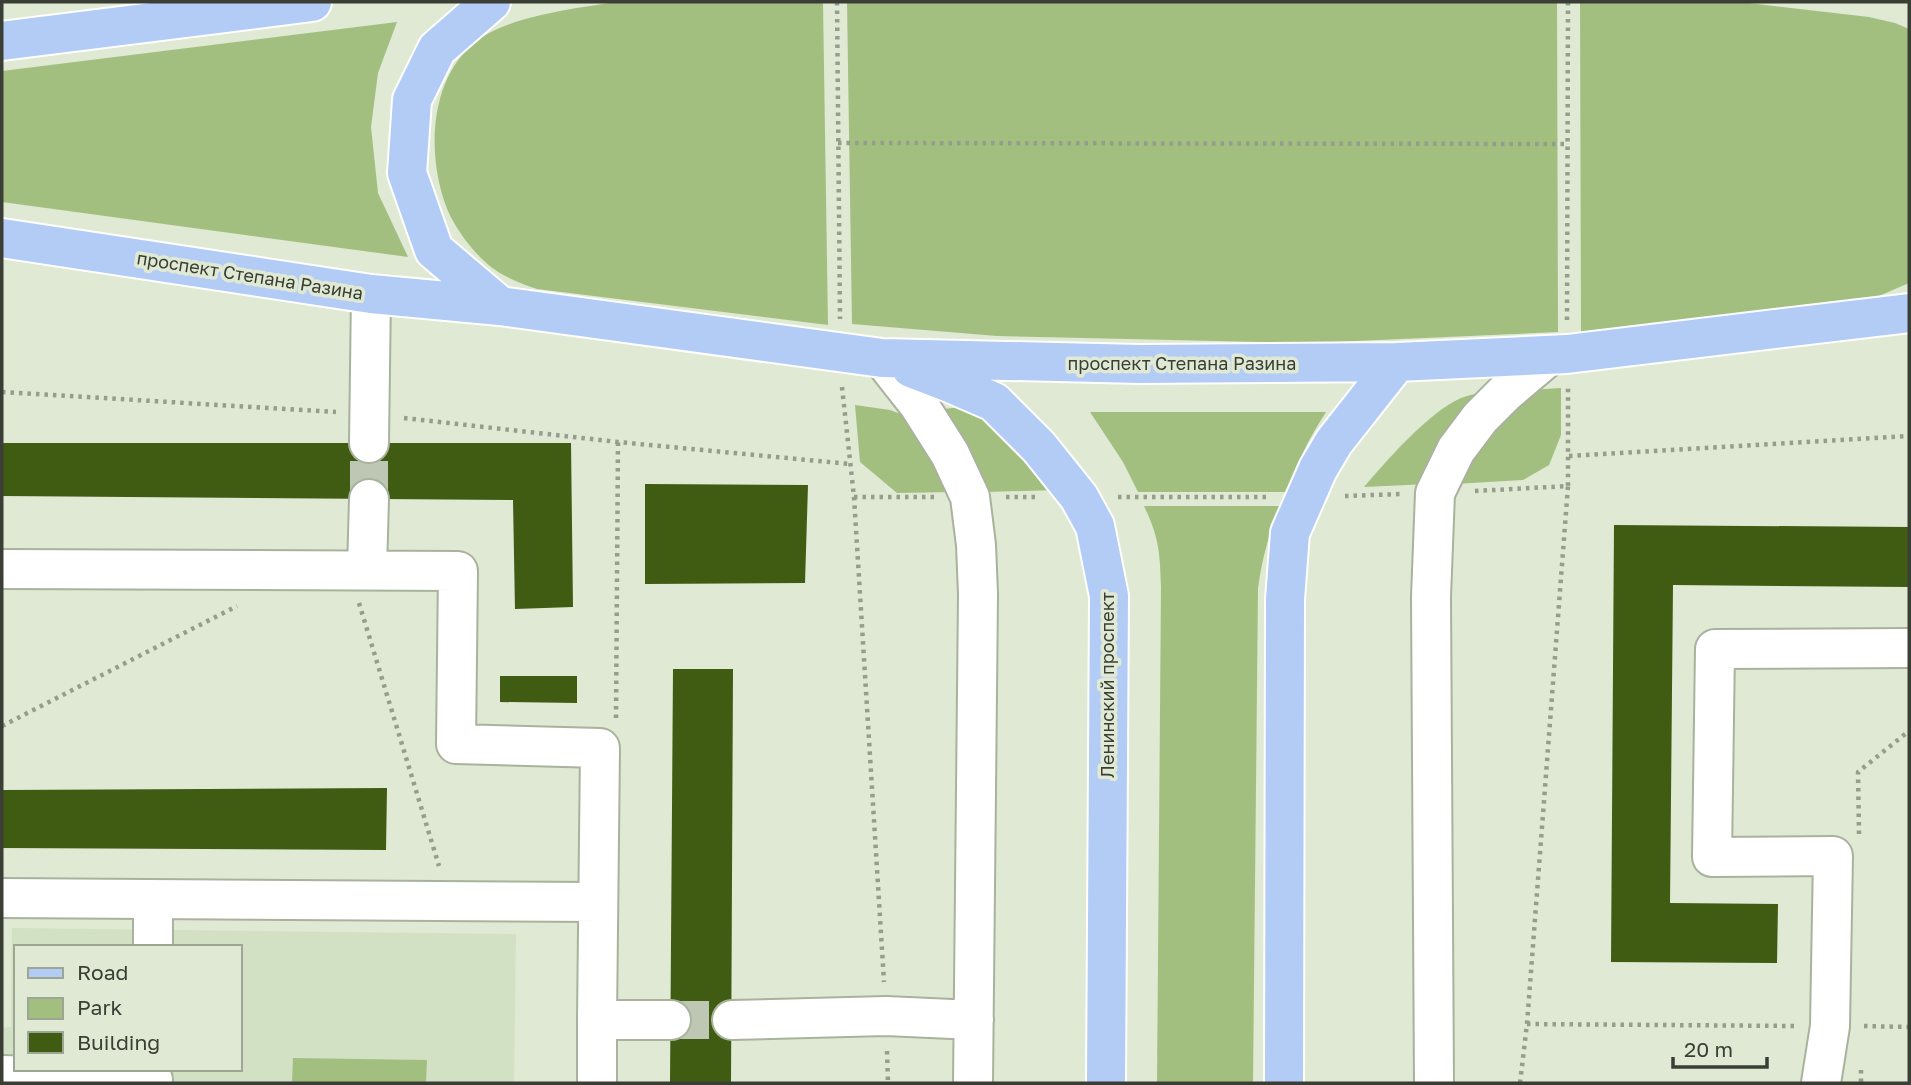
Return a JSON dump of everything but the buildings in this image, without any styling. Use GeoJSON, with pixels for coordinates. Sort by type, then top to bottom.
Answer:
{"type":"FeatureCollection","features":[{"type":"Feature","properties":{"kind":"main road"},"geometry":{"type":"LineString","coordinates":[[2,41],[312,2]]}},
{"type":"Feature","properties":{"kind":"main road"},"geometry":{"type":"LineString","coordinates":[[491,2],[437,49],[412,100],[407,173],[435,250],[500,306]]}},
{"type":"Feature","properties":{"kind":"main road","name":"проспект Степана Разина"},"geometry":{"type":"LineString","coordinates":[[2,238],[372,294],[500,306],[882,358],[1140,364],[1396,362],[1550,355],[1909,313]]}},
{"type":"Feature","properties":{"kind":"main road","name":"проспект Степана Разина"},"geometry":{"type":"LineString","coordinates":[[1865,318],[1909,298]]}},
{"type":"Feature","properties":{"kind":"main road","name":"Ленинский проспект"},"geometry":{"type":"LineString","coordinates":[[882,358],[994,402],[1039,447],[1079,497],[1095,526],[1109,596],[1106,1083]]}},
{"type":"Feature","properties":{"kind":"main road"},"geometry":{"type":"LineString","coordinates":[[1284,1083],[1285,599],[1290,533],[1318,469],[1334,442],[1396,362]]}},
{"type":"Feature","properties":{"kind":"street"},"geometry":{"type":"LineString","coordinates":[[369,428],[372,294]]}},
{"type":"Feature","properties":{"kind":"street"},"geometry":{"type":"LineString","coordinates":[[1434,1083],[1431,597],[1435,493],[1456,450],[1480,418],[1550,355]]}},
{"type":"Feature","properties":{"kind":"street"},"geometry":{"type":"LineString","coordinates":[[882,358],[919,405],[950,454],[970,497],[978,594],[973,1083]]}},
{"type":"Feature","properties":{"kind":"street"},"geometry":{"type":"LineString","coordinates":[[358,570],[369,499]]}},
{"type":"Feature","properties":{"kind":"street"},"geometry":{"type":"LineString","coordinates":[[2,569],[458,571],[456,744],[600,748],[597,1083]]}},
{"type":"Feature","properties":{"kind":"street"},"geometry":{"type":"LineString","coordinates":[[1821,1083],[1830,1026],[1833,856],[1712,857],[1715,649],[1909,648]]}},
{"type":"Feature","properties":{"kind":"street"},"geometry":{"type":"LineString","coordinates":[[2,898],[597,902]]}},
{"type":"Feature","properties":{"kind":"street"},"geometry":{"type":"LineString","coordinates":[[153,901],[153,945]]}},
{"type":"Feature","properties":{"kind":"street"},"geometry":{"type":"LineString","coordinates":[[732,1020],[886,1016],[974,1020]]}},
{"type":"Feature","properties":{"kind":"street"},"geometry":{"type":"LineString","coordinates":[[597,1020],[671,1020]]}},
{"type":"Feature","properties":{"kind":"street"},"geometry":{"type":"LineString","coordinates":[[2,1075],[153,1077]]}},
{"type":"Feature","properties":{"kind":"path"},"geometry":{"type":"LineString","coordinates":[[837,2],[838,351],[854,497],[888,1083]]}},
{"type":"Feature","properties":{"kind":"path"},"geometry":{"type":"LineString","coordinates":[[838,143],[1567,144]]}},
{"type":"Feature","properties":{"kind":"path"},"geometry":{"type":"LineString","coordinates":[[2,392],[369,428],[618,442],[850,464]]}},
{"type":"Feature","properties":{"kind":"path"},"geometry":{"type":"LineString","coordinates":[[1569,456],[1909,436]]}},
{"type":"Feature","properties":{"kind":"path"},"geometry":{"type":"LineString","coordinates":[[1520,1083],[1527,1024],[1568,486]]}},
{"type":"Feature","properties":{"kind":"path"},"geometry":{"type":"LineString","coordinates":[[358,570],[439,867]]}},
{"type":"Feature","properties":{"kind":"path"},"geometry":{"type":"LineString","coordinates":[[2,726],[246,601]]}},
{"type":"Feature","properties":{"kind":"path"},"geometry":{"type":"LineString","coordinates":[[1527,1024],[1909,1027]]}},
{"type":"Feature","properties":{"kind":"shaded area"},"geometry":{"type":"Polygon","coordinates":[[[12,928],[516,934],[514,1083],[2,1083],[2,1028],[11,1027],[12,928]]]}},
{"type":"Feature","properties":{"kind":"green space"},"geometry":{"type":"Polygon","coordinates":[[[616,2],[823,2],[828,325],[537,289],[515,281],[488,265],[459,231],[441,190],[435,143],[441,96],[449,75],[461,56],[478,40],[525,19],[616,2]]]}},
{"type":"Feature","properties":{"kind":"green space"},"geometry":{"type":"Polygon","coordinates":[[[847,2],[1557,2],[1558,332],[1311,343],[997,336],[852,324],[847,2]]]}},
{"type":"Feature","properties":{"kind":"green space"},"geometry":{"type":"Polygon","coordinates":[[[1580,2],[1740,2],[1869,17],[1909,29],[1909,283],[1872,299],[1718,321],[1581,332],[1580,2]]]}},
{"type":"Feature","properties":{"kind":"green space"},"geometry":{"type":"Polygon","coordinates":[[[397,22],[378,73],[371,127],[378,193],[408,257],[2,202],[2,71],[397,22]]]}},
{"type":"Feature","properties":{"kind":"green space"},"geometry":{"type":"Polygon","coordinates":[[[1561,388],[1561,435],[1549,465],[1523,480],[1454,484],[1468,451],[1530,390],[1561,388]]]}},
{"type":"Feature","properties":{"kind":"green space"},"geometry":{"type":"Polygon","coordinates":[[[1493,391],[1428,484],[1364,487],[1409,438],[1436,414],[1461,398],[1493,391]]]}},
{"type":"Feature","properties":{"kind":"green space"},"geometry":{"type":"Polygon","coordinates":[[[855,405],[890,410],[906,416],[953,492],[897,493],[860,462],[855,405]]]}},
{"type":"Feature","properties":{"kind":"green space"},"geometry":{"type":"Polygon","coordinates":[[[964,408],[989,421],[1058,490],[986,492],[930,411],[964,408]]]}},
{"type":"Feature","properties":{"kind":"green space"},"geometry":{"type":"Polygon","coordinates":[[[1090,412],[1326,412],[1304,451],[1287,492],[1138,492],[1123,462],[1090,412]]]}},
{"type":"Feature","properties":{"kind":"green space"},"geometry":{"type":"Polygon","coordinates":[[[1144,506],[1280,506],[1266,546],[1258,588],[1253,1083],[1157,1083],[1161,587],[1158,545],[1144,506]]]}},
{"type":"Feature","properties":{"kind":"green space"},"geometry":{"type":"Polygon","coordinates":[[[293,1058],[427,1060],[426,1083],[292,1083],[293,1058]]]}},
{"type":"Feature","properties":{"kind":"tunnel"},"geometry":{"type":"LineString","coordinates":[[369,443],[369,499]]}},
{"type":"Feature","properties":{"kind":"tunnel"},"geometry":{"type":"LineString","coordinates":[[671,1020],[732,1020]]}}]}
